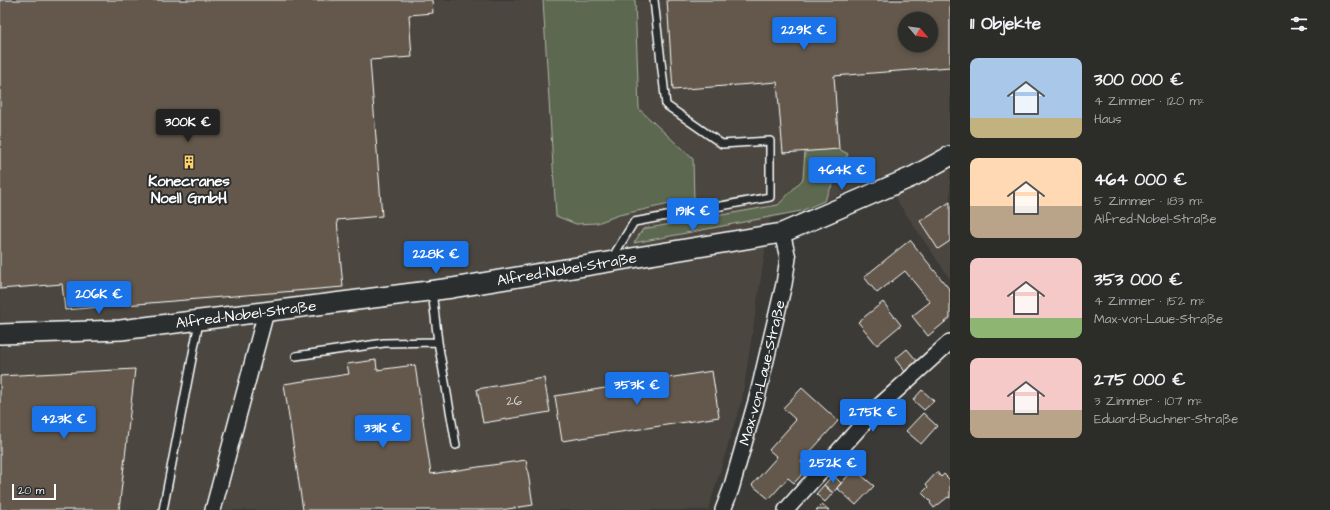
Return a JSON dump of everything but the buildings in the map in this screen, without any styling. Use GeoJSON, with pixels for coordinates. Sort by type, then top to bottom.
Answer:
{"type":"FeatureCollection","features":[{"type":"Feature","properties":{"kind":"street","name":"Alfred-Nobel-Straße"},"geometry":{"type":"LineString","coordinates":[[0,334],[121,330],[432,291],[782,233],[914,176],[950,156]]}},
{"type":"Feature","properties":{"kind":"street","name":"Max-von-Laue-Straße"},"geometry":{"type":"LineString","coordinates":[[723,510],[731,488],[757,398],[784,284],[788,258],[782,233]]}},
{"type":"Feature","properties":{"kind":"street"},"geometry":{"type":"LineString","coordinates":[[213,510],[266,312]]}},
{"type":"Feature","properties":{"kind":"street"},"geometry":{"type":"LineString","coordinates":[[786,510],[877,408],[950,342]]}},
{"type":"Feature","properties":{"kind":"lane"},"geometry":{"type":"LineString","coordinates":[[609,262],[634,222],[770,197],[770,141],[722,144],[666,105],[654,0]]}},
{"type":"Feature","properties":{"kind":"lane"},"geometry":{"type":"LineString","coordinates":[[432,291],[438,342],[456,445]]}},
{"type":"Feature","properties":{"kind":"lane"},"geometry":{"type":"LineString","coordinates":[[163,510],[200,320]]}},
{"type":"Feature","properties":{"kind":"lane"},"geometry":{"type":"LineString","coordinates":[[296,356],[384,343],[438,342]]}},
{"type":"Feature","properties":{"kind":"shaded area"},"geometry":{"type":"Polygon","coordinates":[[[0,0],[950,0],[950,279],[881,177],[801,211],[770,219],[742,399],[708,510],[0,510],[0,0]]]}},
{"type":"Feature","properties":{"kind":"green space"},"geometry":{"type":"Polygon","coordinates":[[[543,0],[635,0],[639,109],[693,159],[694,201],[674,203],[619,215],[597,223],[576,224],[556,216],[543,0]]]}},
{"type":"Feature","properties":{"kind":"green space"},"geometry":{"type":"Polygon","coordinates":[[[839,149],[848,154],[824,201],[801,211],[634,243],[643,229],[778,205],[803,179],[805,151],[839,149]]]}},
{"type":"Feature","properties":{"kind":"place","name":"Konecranes Noell GmbH"},"geometry":{"type":"Point","coordinates":[189,162]}}]}
